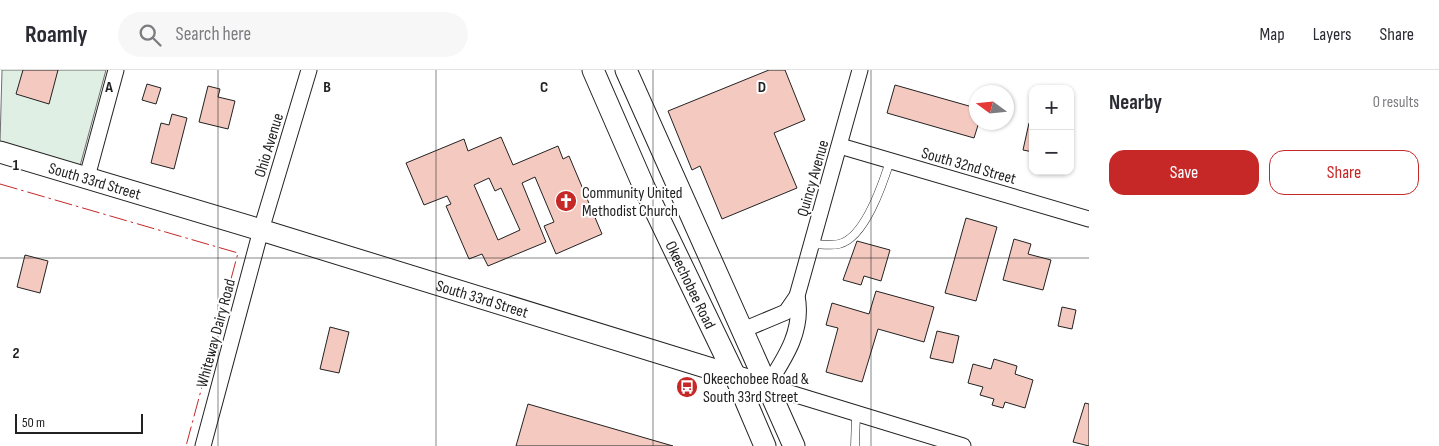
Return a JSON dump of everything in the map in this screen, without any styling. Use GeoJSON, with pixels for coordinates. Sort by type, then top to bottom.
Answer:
{"type":"FeatureCollection","features":[{"type":"Feature","properties":{"kind":"main road","name":"Okeechobee Road"},"geometry":{"type":"LineString","coordinates":[[593,70],[644,187],[736,378],[764,446]]}},
{"type":"Feature","properties":{"kind":"main road","name":"Okeechobee Road"},"geometry":{"type":"LineString","coordinates":[[626,70],[794,446]]}},
{"type":"Feature","properties":{"kind":"main road","name":"South 33rd Street"},"geometry":{"type":"LineString","coordinates":[[0,152],[261,230],[736,378],[768,386]]}},
{"type":"Feature","properties":{"kind":"street"},"geometry":{"type":"LineString","coordinates":[[87,178],[116,70]]}},
{"type":"Feature","properties":{"kind":"street","name":"Ohio Avenue"},"geometry":{"type":"LineString","coordinates":[[261,230],[309,70]]}},
{"type":"Feature","properties":{"kind":"street","name":"Quincy Avenue"},"geometry":{"type":"LineString","coordinates":[[743,330],[786,312],[797,296],[860,70]]}},
{"type":"Feature","properties":{"kind":"street","name":"South 32nd Street"},"geometry":{"type":"LineString","coordinates":[[840,146],[1089,219]]}},
{"type":"Feature","properties":{"kind":"street","name":"Whiteway Dairy Road"},"geometry":{"type":"LineString","coordinates":[[203,446],[261,230]]}},
{"type":"Feature","properties":{"kind":"street","name":"Quincy Avenue"},"geometry":{"type":"LineString","coordinates":[[768,386],[790,349],[800,310],[797,296]]}},
{"type":"Feature","properties":{"kind":"street","name":"South 33rd Street"},"geometry":{"type":"LineString","coordinates":[[768,386],[963,446]]}},
{"type":"Feature","properties":{"kind":"lane"},"geometry":{"type":"LineString","coordinates":[[812,244],[840,244],[856,234],[879,194],[890,161]]}},
{"type":"Feature","properties":{"kind":"lane"},"geometry":{"type":"LineString","coordinates":[[855,446],[856,414]]}},
{"type":"Feature","properties":{"kind":"green space"},"geometry":{"type":"Polygon","coordinates":[[[2,70],[106,70],[80,166],[0,143],[2,70]]]}},
{"type":"Feature","properties":{"kind":"building"},"geometry":{"type":"Polygon","coordinates":[[[23,70],[58,70],[49,104],[16,94],[23,70]]]}},
{"type":"Feature","properties":{"kind":"building"},"geometry":{"type":"Polygon","coordinates":[[[769,70],[785,70],[805,120],[774,133],[797,188],[722,219],[700,166],[692,170],[668,111],[769,70]]]}},
{"type":"Feature","properties":{"kind":"building"},"geometry":{"type":"Polygon","coordinates":[[[147,84],[161,88],[156,104],[142,100],[147,84]]]}},
{"type":"Feature","properties":{"kind":"building"},"geometry":{"type":"Polygon","coordinates":[[[895,85],[969,106],[969,130],[976,130],[974,138],[887,113],[895,85]]]}},
{"type":"Feature","properties":{"kind":"building"},"geometry":{"type":"Polygon","coordinates":[[[208,86],[220,89],[218,97],[235,101],[228,129],[199,122],[208,86]]]}},
{"type":"Feature","properties":{"kind":"building"},"geometry":{"type":"Polygon","coordinates":[[[172,114],[187,118],[174,169],[151,163],[161,123],[169,125],[172,114]]]}},
{"type":"Feature","properties":{"kind":"building"},"geometry":{"type":"Polygon","coordinates":[[[1029,123],[1029,151],[1023,150],[1029,123]]]}},
{"type":"Feature","properties":{"kind":"building","name":"Community United Methodist Church"},"geometry":{"type":"Polygon","coordinates":[[[501,137],[513,165],[558,146],[563,159],[569,156],[602,234],[556,254],[544,226],[554,222],[535,177],[522,183],[546,242],[488,266],[482,254],[469,259],[446,206],[451,204],[447,196],[424,205],[406,163],[464,139],[468,151],[501,137]],[[489,178],[474,185],[498,240],[520,230],[501,188],[495,191],[489,178]]]}},
{"type":"Feature","properties":{"kind":"building"},"geometry":{"type":"Polygon","coordinates":[[[966,218],[997,227],[976,301],[945,293],[966,218]]]}},
{"type":"Feature","properties":{"kind":"building"},"geometry":{"type":"Polygon","coordinates":[[[1014,239],[1031,244],[1028,254],[1051,260],[1043,290],[1003,280],[1014,239]]]}},
{"type":"Feature","properties":{"kind":"building"},"geometry":{"type":"Polygon","coordinates":[[[857,241],[890,250],[881,281],[864,276],[861,285],[843,280],[857,241]]]}},
{"type":"Feature","properties":{"kind":"building"},"geometry":{"type":"Polygon","coordinates":[[[25,255],[48,261],[40,293],[17,287],[25,255]]]}},
{"type":"Feature","properties":{"kind":"building"},"geometry":{"type":"Polygon","coordinates":[[[876,291],[934,307],[924,342],[878,329],[862,382],[826,372],[838,328],[826,325],[832,303],[869,314],[876,291]]]}},
{"type":"Feature","properties":{"kind":"building"},"geometry":{"type":"Polygon","coordinates":[[[1062,307],[1076,310],[1072,329],[1058,326],[1062,307]]]}},
{"type":"Feature","properties":{"kind":"building"},"geometry":{"type":"Polygon","coordinates":[[[330,327],[349,332],[339,373],[320,369],[330,327]]]}},
{"type":"Feature","properties":{"kind":"building"},"geometry":{"type":"Polygon","coordinates":[[[937,331],[959,336],[953,363],[930,358],[937,331]]]}},
{"type":"Feature","properties":{"kind":"building"},"geometry":{"type":"Polygon","coordinates":[[[994,359],[1017,366],[1015,374],[1033,380],[1025,408],[1005,402],[1003,408],[992,405],[994,399],[980,395],[983,387],[968,383],[973,364],[991,369],[994,359]]]}},
{"type":"Feature","properties":{"kind":"building"},"geometry":{"type":"Polygon","coordinates":[[[1085,403],[1089,404],[1089,446],[1073,442],[1085,403]]]}},
{"type":"Feature","properties":{"kind":"building"},"geometry":{"type":"Polygon","coordinates":[[[528,404],[673,446],[516,446],[528,404]]]}},
{"type":"Feature","properties":{"kind":"power"},"geometry":{"type":"LineString","coordinates":[[0,184],[238,253],[186,446]]}},
{"type":"Feature","properties":{"kind":"place","name":"Community United Methodist Church"},"geometry":{"type":"Point","coordinates":[566,201]}},
{"type":"Feature","properties":{"kind":"place","name":"Okeechobee Road & South 33rd Street"},"geometry":{"type":"Point","coordinates":[687,387]}}]}
